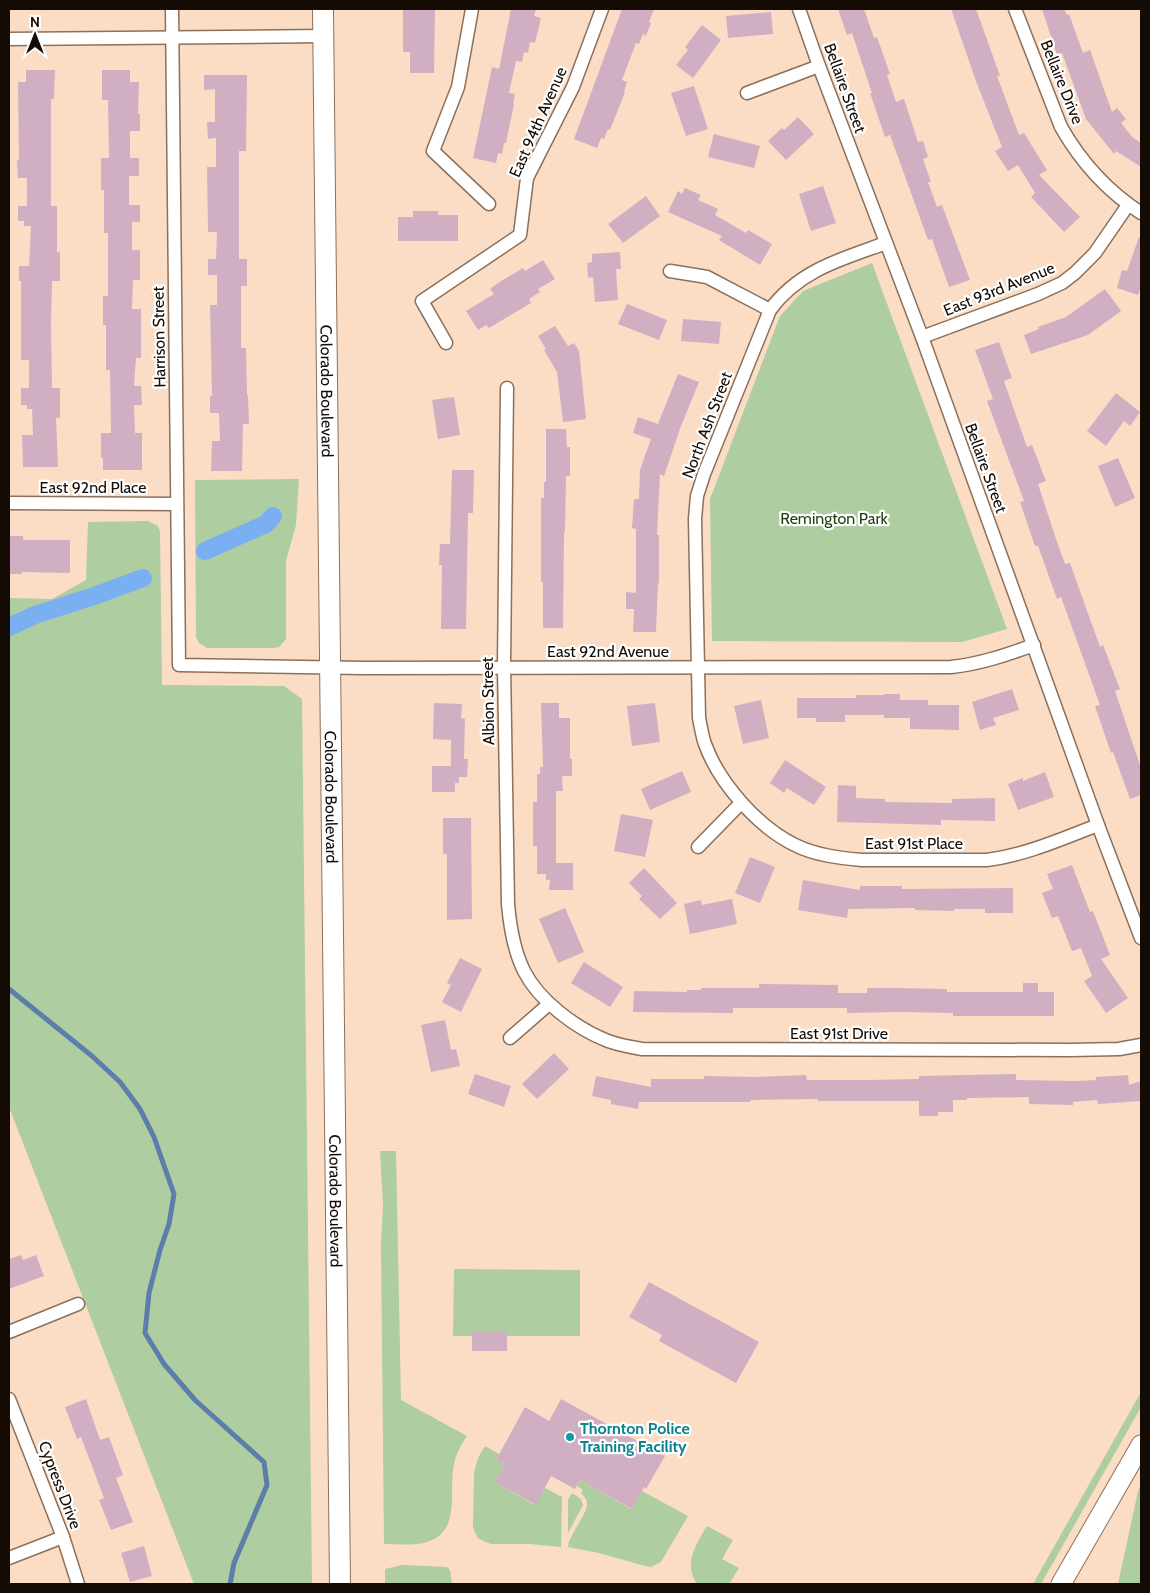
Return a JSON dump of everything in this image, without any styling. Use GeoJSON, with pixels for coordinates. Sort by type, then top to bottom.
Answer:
{"type":"FeatureCollection","features":[{"type":"Feature","properties":{"kind":"main road","name":"Colorado Boulevard"},"geometry":{"type":"LineString","coordinates":[[323,9],[340,1584]]}},
{"type":"Feature","properties":{"kind":"street","name":"Harrison Street"},"geometry":{"type":"LineString","coordinates":[[172,9],[179,665]]}},
{"type":"Feature","properties":{"kind":"street"},"geometry":{"type":"LineString","coordinates":[[472,9],[458,87],[433,151],[489,204]]}},
{"type":"Feature","properties":{"kind":"street","name":"East 94th Avenue"},"geometry":{"type":"LineString","coordinates":[[446,343],[422,301],[520,235],[527,178],[573,87],[602,9]]}},
{"type":"Feature","properties":{"kind":"street","name":"Bellaire Street"},"geometry":{"type":"LineString","coordinates":[[799,9],[922,337],[1098,825],[1141,938]]}},
{"type":"Feature","properties":{"kind":"street","name":"Bellaire Drive"},"geometry":{"type":"LineString","coordinates":[[1015,9],[1061,127],[1085,164],[1103,184],[1128,205]]}},
{"type":"Feature","properties":{"kind":"street"},"geometry":{"type":"LineString","coordinates":[[9,39],[324,36]]}},
{"type":"Feature","properties":{"kind":"street"},"geometry":{"type":"LineString","coordinates":[[747,93],[819,66]]}},
{"type":"Feature","properties":{"kind":"street"},"geometry":{"type":"LineString","coordinates":[[1128,205],[1141,213]]}},
{"type":"Feature","properties":{"kind":"street","name":"East 93rd Avenue"},"geometry":{"type":"LineString","coordinates":[[922,337],[1038,294],[1062,283],[1095,253],[1128,205]]}},
{"type":"Feature","properties":{"kind":"street","name":"North Ash Street"},"geometry":{"type":"LineString","coordinates":[[741,803],[718,770],[705,744],[699,718],[695,519],[697,496],[704,474],[770,310],[784,292],[802,278],[846,258],[886,243]]}},
{"type":"Feature","properties":{"kind":"street"},"geometry":{"type":"LineString","coordinates":[[670,271],[707,277],[770,310]]}},
{"type":"Feature","properties":{"kind":"street","name":"Albion Street"},"geometry":{"type":"LineString","coordinates":[[507,388],[504,667],[508,904],[510,926],[524,972],[549,1004]]}},
{"type":"Feature","properties":{"kind":"street","name":"East 92nd Place"},"geometry":{"type":"LineString","coordinates":[[9,503],[176,504]]}},
{"type":"Feature","properties":{"kind":"street","name":"East 92nd Avenue"},"geometry":{"type":"LineString","coordinates":[[179,665],[698,668],[951,667],[999,658],[1034,646]]}},
{"type":"Feature","properties":{"kind":"street"},"geometry":{"type":"LineString","coordinates":[[698,847],[741,803]]}},
{"type":"Feature","properties":{"kind":"street","name":"East 91st Place"},"geometry":{"type":"LineString","coordinates":[[741,803],[771,829],[796,845],[811,851],[845,859],[987,860],[1021,854],[1098,825]]}},
{"type":"Feature","properties":{"kind":"street"},"geometry":{"type":"LineString","coordinates":[[510,1038],[549,1004]]}},
{"type":"Feature","properties":{"kind":"street","name":"East 91st Drive"},"geometry":{"type":"LineString","coordinates":[[549,1004],[594,1035],[616,1043],[642,1049],[1070,1050],[1119,1049],[1141,1045]]}},
{"type":"Feature","properties":{"kind":"street"},"geometry":{"type":"LineString","coordinates":[[9,1332],[78,1304]]}},
{"type":"Feature","properties":{"kind":"street","name":"Cypress Drive"},"geometry":{"type":"LineString","coordinates":[[9,1399],[63,1537],[78,1584]]}},
{"type":"Feature","properties":{"kind":"street"},"geometry":{"type":"LineString","coordinates":[[1061,1584],[1141,1445]]}},
{"type":"Feature","properties":{"kind":"street"},"geometry":{"type":"LineString","coordinates":[[9,1558],[63,1537]]}},
{"type":"Feature","properties":{"kind":"green space","name":"Remington Park"},"geometry":{"type":"Polygon","coordinates":[[[872,263],[1007,629],[962,642],[712,641],[710,499],[780,316],[803,291],[872,263]]]}},
{"type":"Feature","properties":{"kind":"green space"},"geometry":{"type":"Polygon","coordinates":[[[299,479],[296,525],[286,561],[286,639],[279,647],[274,648],[207,648],[199,643],[196,637],[195,480],[299,479]]]}},
{"type":"Feature","properties":{"kind":"green space"},"geometry":{"type":"Polygon","coordinates":[[[148,521],[158,526],[160,532],[162,685],[284,686],[302,699],[312,1584],[194,1584],[9,1107],[9,598],[52,599],[86,580],[88,522],[148,521]]]}},
{"type":"Feature","properties":{"kind":"green space"},"geometry":{"type":"Polygon","coordinates":[[[380,1151],[396,1151],[401,1400],[467,1436],[454,1464],[451,1509],[445,1529],[438,1537],[427,1542],[406,1545],[384,1544],[381,1245],[383,1205],[380,1151]]]}},
{"type":"Feature","properties":{"kind":"green space"},"geometry":{"type":"Polygon","coordinates":[[[454,1269],[580,1270],[580,1336],[453,1336],[454,1269]]]}},
{"type":"Feature","properties":{"kind":"green space"},"geometry":{"type":"Polygon","coordinates":[[[1141,1392],[1141,1407],[1041,1584],[1033,1584],[1141,1392]]]}},
{"type":"Feature","properties":{"kind":"green space"},"geometry":{"type":"Polygon","coordinates":[[[485,1446],[499,1454],[496,1460],[505,1464],[495,1482],[535,1505],[545,1488],[562,1497],[561,1547],[530,1544],[491,1544],[477,1537],[473,1527],[474,1473],[478,1458],[485,1446]]]}},
{"type":"Feature","properties":{"kind":"green space"},"geometry":{"type":"Polygon","coordinates":[[[580,1480],[631,1509],[642,1491],[688,1516],[661,1562],[651,1567],[568,1547],[569,1541],[587,1507],[585,1497],[581,1493],[583,1490],[577,1486],[580,1480]]]}},
{"type":"Feature","properties":{"kind":"green space"},"geometry":{"type":"Polygon","coordinates":[[[1141,1485],[1141,1584],[1118,1584],[1138,1491],[1141,1485]]]}},
{"type":"Feature","properties":{"kind":"green space"},"geometry":{"type":"Polygon","coordinates":[[[572,1493],[581,1499],[583,1505],[568,1533],[568,1500],[572,1493]]]}},
{"type":"Feature","properties":{"kind":"green space"},"geometry":{"type":"Polygon","coordinates":[[[707,1526],[733,1540],[722,1559],[739,1568],[729,1584],[697,1584],[693,1577],[691,1562],[693,1554],[707,1526]]]}},
{"type":"Feature","properties":{"kind":"green space"},"geometry":{"type":"Polygon","coordinates":[[[402,1565],[447,1567],[450,1570],[452,1584],[385,1584],[385,1569],[402,1565]]]}},
{"type":"Feature","properties":{"kind":"building"},"geometry":{"type":"Polygon","coordinates":[[[403,9],[435,9],[434,73],[410,73],[410,52],[403,52],[403,9]]]}},
{"type":"Feature","properties":{"kind":"building"},"geometry":{"type":"Polygon","coordinates":[[[511,9],[536,9],[534,16],[541,18],[535,43],[530,42],[528,53],[524,52],[522,62],[516,61],[509,93],[515,94],[514,104],[506,143],[504,143],[502,154],[498,153],[496,163],[473,158],[492,67],[499,69],[511,9]]]}},
{"type":"Feature","properties":{"kind":"building"},"geometry":{"type":"Polygon","coordinates":[[[622,9],[654,9],[646,36],[643,34],[639,44],[636,43],[622,80],[627,82],[625,92],[610,130],[608,129],[604,139],[601,138],[597,148],[574,139],[622,9]]]}},
{"type":"Feature","properties":{"kind":"building"},"geometry":{"type":"Polygon","coordinates":[[[838,9],[864,9],[874,38],[877,37],[890,74],[887,75],[896,102],[904,99],[918,142],[923,141],[928,157],[923,159],[931,182],[928,182],[937,207],[942,205],[970,280],[949,287],[932,239],[928,240],[890,135],[885,137],[852,33],[847,35],[838,9]]]}},
{"type":"Feature","properties":{"kind":"building"},"geometry":{"type":"Polygon","coordinates":[[[951,9],[976,9],[1000,76],[997,76],[1019,135],[1024,133],[1047,170],[1039,175],[1080,217],[1064,232],[1031,197],[1035,193],[1018,165],[1008,171],[995,151],[1002,147],[977,84],[951,9]]]}},
{"type":"Feature","properties":{"kind":"building"},"geometry":{"type":"Polygon","coordinates":[[[1042,9],[1064,9],[1067,15],[1069,14],[1083,53],[1090,50],[1112,112],[1117,108],[1126,119],[1121,123],[1133,138],[1141,143],[1141,167],[1116,151],[1114,154],[1086,119],[1062,53],[1057,55],[1042,9]]]}},
{"type":"Feature","properties":{"kind":"building"},"geometry":{"type":"Polygon","coordinates":[[[771,12],[773,34],[728,38],[726,16],[771,12]]]}},
{"type":"Feature","properties":{"kind":"building"},"geometry":{"type":"Polygon","coordinates":[[[702,25],[721,40],[693,78],[676,65],[688,50],[685,47],[702,25]]]}},
{"type":"Feature","properties":{"kind":"building"},"geometry":{"type":"Polygon","coordinates":[[[26,70],[55,70],[54,99],[51,99],[51,206],[57,206],[57,252],[60,252],[60,281],[52,281],[51,325],[52,388],[60,388],[60,418],[56,418],[58,467],[23,467],[22,435],[33,435],[32,409],[27,409],[27,405],[21,405],[21,388],[29,388],[29,360],[21,360],[21,281],[19,281],[19,266],[29,266],[31,226],[24,226],[24,221],[18,221],[18,206],[27,206],[27,178],[18,178],[18,82],[26,82],[26,70]]]}},
{"type":"Feature","properties":{"kind":"building"},"geometry":{"type":"Polygon","coordinates":[[[102,70],[130,70],[130,82],[139,82],[138,114],[140,114],[140,131],[130,131],[130,158],[139,158],[139,176],[129,176],[129,205],[140,205],[140,222],[132,222],[132,250],[140,250],[140,280],[133,280],[132,309],[141,309],[141,358],[136,358],[134,386],[141,386],[142,405],[134,405],[135,433],[142,433],[142,470],[103,470],[103,458],[101,458],[101,433],[111,433],[110,370],[106,370],[106,325],[103,325],[103,296],[108,296],[108,233],[104,233],[104,190],[101,190],[101,158],[109,158],[108,100],[102,100],[102,70]]]}},
{"type":"Feature","properties":{"kind":"building"},"geometry":{"type":"Polygon","coordinates":[[[204,75],[247,75],[246,151],[239,151],[239,259],[247,259],[247,286],[241,286],[241,348],[246,348],[249,424],[243,424],[242,471],[211,471],[212,441],[220,441],[219,413],[210,413],[210,396],[212,396],[210,305],[217,305],[217,275],[208,275],[208,259],[216,259],[217,232],[208,232],[207,167],[216,167],[216,138],[208,139],[207,122],[215,122],[215,89],[204,90],[204,75]]]}},
{"type":"Feature","properties":{"kind":"building"},"geometry":{"type":"Polygon","coordinates":[[[694,86],[708,129],[686,136],[671,93],[694,86]]]}},
{"type":"Feature","properties":{"kind":"building"},"geometry":{"type":"Polygon","coordinates":[[[798,117],[814,134],[786,160],[768,141],[798,117]]]}},
{"type":"Feature","properties":{"kind":"building"},"geometry":{"type":"Polygon","coordinates":[[[714,134],[760,146],[754,168],[708,157],[714,134]]]}},
{"type":"Feature","properties":{"kind":"building"},"geometry":{"type":"Polygon","coordinates":[[[823,186],[836,223],[811,231],[799,194],[823,186]]]}},
{"type":"Feature","properties":{"kind":"building"},"geometry":{"type":"Polygon","coordinates":[[[685,188],[701,195],[698,200],[718,209],[715,215],[746,233],[748,230],[772,244],[760,265],[719,240],[722,236],[668,212],[678,191],[682,194],[685,188]]]}},
{"type":"Feature","properties":{"kind":"building"},"geometry":{"type":"Polygon","coordinates":[[[646,196],[660,216],[623,243],[608,224],[646,196]]]}},
{"type":"Feature","properties":{"kind":"building"},"geometry":{"type":"Polygon","coordinates":[[[413,211],[438,211],[438,215],[458,215],[458,241],[398,241],[398,217],[413,217],[413,211]]]}},
{"type":"Feature","properties":{"kind":"building"},"geometry":{"type":"Polygon","coordinates":[[[1139,237],[1141,237],[1141,286],[1138,295],[1117,288],[1122,270],[1127,271],[1139,237]]]}},
{"type":"Feature","properties":{"kind":"building"},"geometry":{"type":"Polygon","coordinates":[[[620,252],[621,269],[616,269],[618,300],[595,302],[593,277],[588,278],[587,263],[592,262],[592,254],[620,252]]]}},
{"type":"Feature","properties":{"kind":"building"},"geometry":{"type":"Polygon","coordinates":[[[543,260],[555,279],[538,289],[540,292],[529,299],[531,303],[489,328],[486,325],[478,330],[466,311],[494,294],[490,289],[498,283],[523,268],[525,271],[543,260]]]}},
{"type":"Feature","properties":{"kind":"building"},"geometry":{"type":"Polygon","coordinates":[[[1105,289],[1121,311],[1088,335],[1031,354],[1024,335],[1039,329],[1038,327],[1066,317],[1105,289]]]}},
{"type":"Feature","properties":{"kind":"building"},"geometry":{"type":"Polygon","coordinates":[[[627,304],[667,320],[659,340],[618,324],[627,304]]]}},
{"type":"Feature","properties":{"kind":"building"},"geometry":{"type":"Polygon","coordinates":[[[683,319],[721,322],[719,344],[681,341],[683,319]]]}},
{"type":"Feature","properties":{"kind":"building"},"geometry":{"type":"Polygon","coordinates":[[[555,326],[568,346],[574,343],[579,351],[586,419],[563,422],[557,372],[538,336],[555,326]]]}},
{"type":"Feature","properties":{"kind":"building"},"geometry":{"type":"Polygon","coordinates":[[[999,342],[1012,378],[1004,381],[1027,447],[1032,445],[1046,481],[1038,484],[1056,539],[1065,564],[1070,563],[1100,647],[1103,645],[1120,689],[1115,691],[1141,768],[1141,795],[1130,799],[1113,752],[1111,753],[1095,706],[1100,705],[1061,597],[1057,599],[1038,546],[1035,546],[1020,502],[1024,501],[987,401],[993,399],[975,350],[999,342]]]}},
{"type":"Feature","properties":{"kind":"building"},"geometry":{"type":"Polygon","coordinates":[[[678,374],[699,382],[681,426],[664,476],[660,474],[657,535],[659,535],[659,583],[656,632],[633,632],[634,609],[626,609],[626,592],[636,593],[636,529],[632,528],[634,499],[639,499],[640,470],[651,439],[633,433],[638,417],[658,424],[678,374]]]}},
{"type":"Feature","properties":{"kind":"building"},"geometry":{"type":"Polygon","coordinates":[[[1116,393],[1140,412],[1130,426],[1124,421],[1106,446],[1087,431],[1116,393]]]}},
{"type":"Feature","properties":{"kind":"building"},"geometry":{"type":"Polygon","coordinates":[[[454,397],[460,435],[438,439],[432,400],[454,397]]]}},
{"type":"Feature","properties":{"kind":"building"},"geometry":{"type":"Polygon","coordinates":[[[546,429],[566,429],[567,447],[570,447],[570,476],[566,476],[563,628],[543,628],[541,498],[544,498],[544,482],[546,482],[546,429]]]}},
{"type":"Feature","properties":{"kind":"building"},"geometry":{"type":"Polygon","coordinates":[[[1118,458],[1135,498],[1115,507],[1098,466],[1118,458]]]}},
{"type":"Feature","properties":{"kind":"building"},"geometry":{"type":"Polygon","coordinates":[[[452,470],[474,470],[473,513],[468,513],[466,629],[441,629],[442,565],[439,565],[440,544],[450,544],[452,470]]]}},
{"type":"Feature","properties":{"kind":"building"},"geometry":{"type":"Polygon","coordinates":[[[9,536],[23,536],[23,540],[70,540],[70,573],[22,572],[22,574],[9,574],[9,536]]]}},
{"type":"Feature","properties":{"kind":"building"},"geometry":{"type":"Polygon","coordinates":[[[1012,689],[1019,710],[993,718],[996,725],[980,730],[972,702],[1012,689]]]}},
{"type":"Feature","properties":{"kind":"building"},"geometry":{"type":"Polygon","coordinates":[[[900,694],[900,700],[928,700],[928,705],[959,705],[959,730],[910,729],[910,718],[884,718],[884,715],[845,715],[845,722],[816,722],[816,718],[797,718],[797,698],[856,698],[856,695],[900,694]]]}},
{"type":"Feature","properties":{"kind":"building"},"geometry":{"type":"Polygon","coordinates":[[[761,700],[769,738],[743,744],[734,706],[761,700]]]}},
{"type":"Feature","properties":{"kind":"building"},"geometry":{"type":"Polygon","coordinates":[[[434,703],[462,704],[461,718],[465,719],[464,759],[468,759],[467,777],[459,777],[459,783],[455,783],[455,792],[432,792],[432,766],[451,766],[451,740],[433,739],[434,703]]]}},
{"type":"Feature","properties":{"kind":"building"},"geometry":{"type":"Polygon","coordinates":[[[541,703],[559,703],[559,718],[570,718],[572,776],[562,776],[563,791],[556,791],[556,863],[573,863],[573,890],[549,890],[550,880],[546,880],[546,874],[537,874],[537,846],[533,846],[533,802],[537,802],[537,774],[540,774],[540,767],[543,767],[541,703]]]}},
{"type":"Feature","properties":{"kind":"building"},"geometry":{"type":"Polygon","coordinates":[[[655,703],[660,742],[632,746],[627,706],[655,703]]]}},
{"type":"Feature","properties":{"kind":"building"},"geometry":{"type":"Polygon","coordinates":[[[785,760],[826,787],[814,805],[787,788],[784,793],[770,783],[785,760]]]}},
{"type":"Feature","properties":{"kind":"building"},"geometry":{"type":"Polygon","coordinates":[[[682,771],[691,792],[650,810],[641,789],[682,771]]]}},
{"type":"Feature","properties":{"kind":"building"},"geometry":{"type":"Polygon","coordinates":[[[1045,772],[1054,797],[1018,810],[1008,784],[1023,778],[1023,781],[1045,772]]]}},
{"type":"Feature","properties":{"kind":"building"},"geometry":{"type":"Polygon","coordinates":[[[838,785],[856,786],[856,798],[885,799],[885,802],[952,803],[952,799],[995,798],[995,821],[941,820],[941,825],[837,822],[838,785]]]}},
{"type":"Feature","properties":{"kind":"building"},"geometry":{"type":"Polygon","coordinates":[[[621,814],[653,820],[645,857],[614,851],[621,814]]]}},
{"type":"Feature","properties":{"kind":"building"},"geometry":{"type":"Polygon","coordinates":[[[443,818],[471,818],[472,919],[447,920],[447,854],[443,854],[443,818]]]}},
{"type":"Feature","properties":{"kind":"building"},"geometry":{"type":"Polygon","coordinates":[[[750,857],[775,867],[760,903],[735,893],[750,857]]]}},
{"type":"Feature","properties":{"kind":"building"},"geometry":{"type":"Polygon","coordinates":[[[1072,865],[1090,912],[1093,911],[1110,955],[1101,959],[1128,998],[1106,1013],[1084,981],[1092,976],[1081,948],[1072,951],[1058,916],[1052,918],[1042,893],[1053,889],[1047,874],[1072,865]]]}},
{"type":"Feature","properties":{"kind":"building"},"geometry":{"type":"Polygon","coordinates":[[[644,868],[677,903],[660,919],[639,899],[642,896],[629,883],[644,868]]]}},
{"type":"Feature","properties":{"kind":"building"},"geometry":{"type":"Polygon","coordinates":[[[803,880],[860,890],[860,886],[902,886],[902,889],[1013,888],[1013,913],[985,913],[985,909],[954,909],[954,911],[915,910],[915,908],[848,909],[847,918],[798,910],[803,880]]]}},
{"type":"Feature","properties":{"kind":"building"},"geometry":{"type":"Polygon","coordinates":[[[732,899],[737,924],[690,934],[684,904],[701,900],[702,905],[732,899]]]}},
{"type":"Feature","properties":{"kind":"building"},"geometry":{"type":"Polygon","coordinates":[[[565,908],[584,952],[558,963],[539,919],[565,908]]]}},
{"type":"Feature","properties":{"kind":"building"},"geometry":{"type":"Polygon","coordinates":[[[460,958],[482,969],[461,1012],[442,1002],[451,985],[447,983],[460,958]]]}},
{"type":"Feature","properties":{"kind":"building"},"geometry":{"type":"Polygon","coordinates":[[[584,962],[623,987],[610,1007],[571,983],[584,962]]]}},
{"type":"Feature","properties":{"kind":"building"},"geometry":{"type":"Polygon","coordinates":[[[1023,983],[1038,983],[1038,992],[1054,992],[1054,1016],[953,1016],[953,1013],[900,1012],[847,1013],[847,1008],[733,1008],[733,1013],[633,1012],[634,991],[687,992],[687,990],[701,990],[701,988],[759,988],[759,984],[838,985],[838,993],[867,993],[867,988],[947,989],[947,992],[1023,992],[1023,983]]]}},
{"type":"Feature","properties":{"kind":"building"},"geometry":{"type":"Polygon","coordinates":[[[445,1020],[451,1050],[456,1049],[460,1066],[431,1072],[421,1025],[445,1020]]]}},
{"type":"Feature","properties":{"kind":"building"},"geometry":{"type":"Polygon","coordinates":[[[554,1053],[569,1069],[537,1099],[522,1084],[554,1053]]]}},
{"type":"Feature","properties":{"kind":"building"},"geometry":{"type":"Polygon","coordinates":[[[475,1074],[511,1086],[504,1107],[468,1094],[475,1074]]]}},
{"type":"Feature","properties":{"kind":"building"},"geometry":{"type":"Polygon","coordinates":[[[1016,1074],[1016,1080],[1076,1081],[1096,1080],[1096,1077],[1128,1075],[1129,1085],[1141,1081],[1141,1101],[1098,1104],[1097,1100],[1073,1102],[1073,1105],[1029,1104],[1029,1097],[967,1098],[967,1100],[953,1100],[953,1112],[938,1112],[938,1116],[919,1116],[919,1101],[818,1101],[818,1099],[751,1100],[750,1102],[639,1102],[638,1109],[611,1104],[611,1100],[592,1096],[596,1076],[651,1087],[651,1079],[704,1079],[704,1076],[758,1077],[806,1075],[807,1080],[868,1080],[919,1079],[919,1076],[1016,1074]]]}},
{"type":"Feature","properties":{"kind":"building"},"geometry":{"type":"Polygon","coordinates":[[[21,1255],[23,1260],[36,1255],[44,1276],[9,1289],[9,1259],[21,1255]]]}},
{"type":"Feature","properties":{"kind":"building"},"geometry":{"type":"Polygon","coordinates":[[[649,1282],[759,1342],[736,1383],[659,1341],[662,1335],[629,1317],[649,1282]]]}},
{"type":"Feature","properties":{"kind":"building"},"geometry":{"type":"Polygon","coordinates":[[[472,1331],[507,1331],[507,1351],[472,1351],[472,1331]]]}},
{"type":"Feature","properties":{"kind":"building"},"geometry":{"type":"Polygon","coordinates":[[[86,1399],[100,1440],[109,1437],[123,1475],[116,1478],[133,1522],[111,1530],[99,1500],[104,1498],[81,1437],[77,1439],[65,1407],[86,1399]]]}},
{"type":"Feature","properties":{"kind":"building","name":"Thornton Police Training Facility"},"geometry":{"type":"Polygon","coordinates":[[[561,1399],[665,1456],[632,1509],[580,1480],[575,1489],[551,1476],[536,1505],[495,1482],[505,1464],[496,1460],[525,1407],[549,1421],[561,1399]]]}},
{"type":"Feature","properties":{"kind":"building"},"geometry":{"type":"Polygon","coordinates":[[[144,1546],[152,1576],[130,1582],[121,1553],[144,1546]]]}},
{"type":"Feature","properties":{"kind":"waterway"},"geometry":{"type":"LineString","coordinates":[[205,551],[266,524],[273,516]]}},
{"type":"Feature","properties":{"kind":"waterway"},"geometry":{"type":"LineString","coordinates":[[9,627],[35,615],[143,578]]}},
{"type":"Feature","properties":{"kind":"waterway"},"geometry":{"type":"LineString","coordinates":[[9,989],[92,1056],[120,1082],[140,1109],[154,1137],[174,1194],[169,1224],[149,1293],[145,1333],[164,1364],[195,1400],[264,1462],[267,1485],[234,1563],[230,1584]]}},
{"type":"Feature","properties":{"kind":"place","name":"Thornton Police Training Facility"},"geometry":{"type":"Point","coordinates":[570,1437]}}]}
